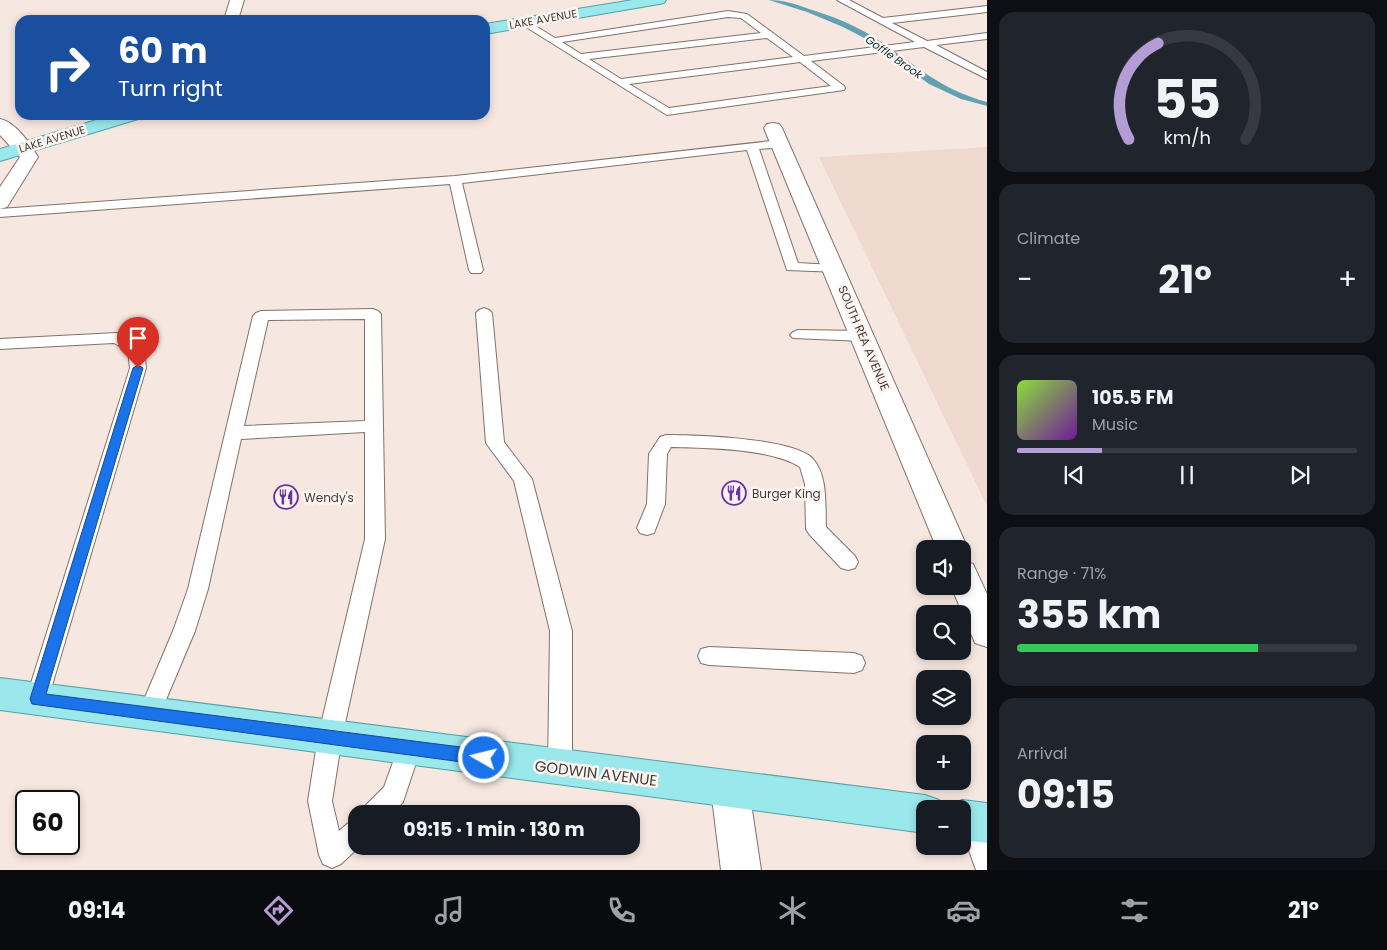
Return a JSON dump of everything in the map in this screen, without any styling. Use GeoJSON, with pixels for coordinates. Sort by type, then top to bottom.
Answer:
{"type":"FeatureCollection","features":[{"type":"Feature","properties":{"kind":"main road","name":"LAKE AVENUE"},"geometry":{"type":"LineString","coordinates":[[490,28],[660,0]]}},
{"type":"Feature","properties":{"kind":"main road","name":"LAKE AVENUE"},"geometry":{"type":"LineString","coordinates":[[0,155],[115,120]]}},
{"type":"Feature","properties":{"kind":"main road","name":"GODWIN AVENUE"},"geometry":{"type":"LineString","coordinates":[[0,694],[916,813]]}},
{"type":"Feature","properties":{"kind":"street"},"geometry":{"type":"LineString","coordinates":[[232,15],[236,0]]}},
{"type":"Feature","properties":{"kind":"street"},"geometry":{"type":"LineString","coordinates":[[0,124],[29,157],[0,203]]}},
{"type":"Feature","properties":{"kind":"street","name":"SOUTH REA AVENUE"},"geometry":{"type":"LineString","coordinates":[[777,136],[949,540]]}},
{"type":"Feature","properties":{"kind":"street"},"geometry":{"type":"LineString","coordinates":[[971,595],[987,633]]}},
{"type":"Feature","properties":{"kind":"street"},"geometry":{"type":"LineString","coordinates":[[730,790],[741,870]]}},
{"type":"Feature","properties":{"kind":"lane"},"geometry":{"type":"LineString","coordinates":[[847,0],[882,21],[987,76]]}},
{"type":"Feature","properties":{"kind":"lane"},"geometry":{"type":"LineString","coordinates":[[882,21],[987,9]]}},
{"type":"Feature","properties":{"kind":"lane"},"geometry":{"type":"LineString","coordinates":[[523,22],[667,112],[840,88],[744,16],[728,14],[554,41]]}},
{"type":"Feature","properties":{"kind":"lane"},"geometry":{"type":"LineString","coordinates":[[579,57],[769,35]]}},
{"type":"Feature","properties":{"kind":"lane"},"geometry":{"type":"LineString","coordinates":[[619,82],[987,36]]}},
{"type":"Feature","properties":{"kind":"lane"},"geometry":{"type":"LineString","coordinates":[[973,69],[987,67]]}},
{"type":"Feature","properties":{"kind":"lane"},"geometry":{"type":"LineString","coordinates":[[0,213],[455,180],[752,146],[777,136]]}},
{"type":"Feature","properties":{"kind":"lane"},"geometry":{"type":"LineString","coordinates":[[752,146],[792,267],[834,269]]}},
{"type":"Feature","properties":{"kind":"lane"},"geometry":{"type":"LineString","coordinates":[[455,180],[476,270]]}},
{"type":"Feature","properties":{"kind":"lane"},"geometry":{"type":"LineString","coordinates":[[484,313],[494,443],[523,478],[562,631],[560,768]]}},
{"type":"Feature","properties":{"kind":"lane"},"geometry":{"type":"LineString","coordinates":[[149,714],[184,631],[198,589],[261,316],[373,314],[376,539],[330,737],[320,801],[331,863]]}},
{"type":"Feature","properties":{"kind":"lane"},"geometry":{"type":"LineString","coordinates":[[798,334],[863,336]]}},
{"type":"Feature","properties":{"kind":"lane"},"geometry":{"type":"LineString","coordinates":[[0,344],[117,338],[136,349],[138,368],[37,699]]}},
{"type":"Feature","properties":{"kind":"lane"},"geometry":{"type":"LineString","coordinates":[[234,433],[374,426]]}},
{"type":"Feature","properties":{"kind":"lane"},"geometry":{"type":"LineString","coordinates":[[647,528],[656,504],[658,454],[666,441],[691,441],[791,453],[806,461],[813,473],[816,529],[848,562]]}},
{"type":"Feature","properties":{"kind":"lane"},"geometry":{"type":"LineString","coordinates":[[709,656],[854,663]]}},
{"type":"Feature","properties":{"kind":"lane"},"geometry":{"type":"LineString","coordinates":[[384,805],[394,794],[408,748]]}},
{"type":"Feature","properties":{"kind":"lane"},"geometry":{"type":"LineString","coordinates":[[974,822],[987,865]]}},
{"type":"Feature","properties":{"kind":"lane"},"geometry":{"type":"LineString","coordinates":[[331,863],[348,843]]}},
{"type":"Feature","properties":{"kind":"shaded area"},"geometry":{"type":"Polygon","coordinates":[[[987,147],[987,506],[819,157],[987,147]]]}},
{"type":"Feature","properties":{"kind":"waterway","name":"Goffle Brook"},"geometry":{"type":"LineString","coordinates":[[772,0],[810,11],[846,25],[872,40],[932,82],[953,93],[987,104]]}},
{"type":"Feature","properties":{"kind":"place","name":"Burger King"},"geometry":{"type":"Point","coordinates":[734,493]}},
{"type":"Feature","properties":{"kind":"place","name":"Wendy's"},"geometry":{"type":"Point","coordinates":[286,497]}},
{"type":"Feature","properties":{"kind":"route"},"geometry":{"type":"LineString","coordinates":[[138,368],[37,699],[484,758]]}}]}
